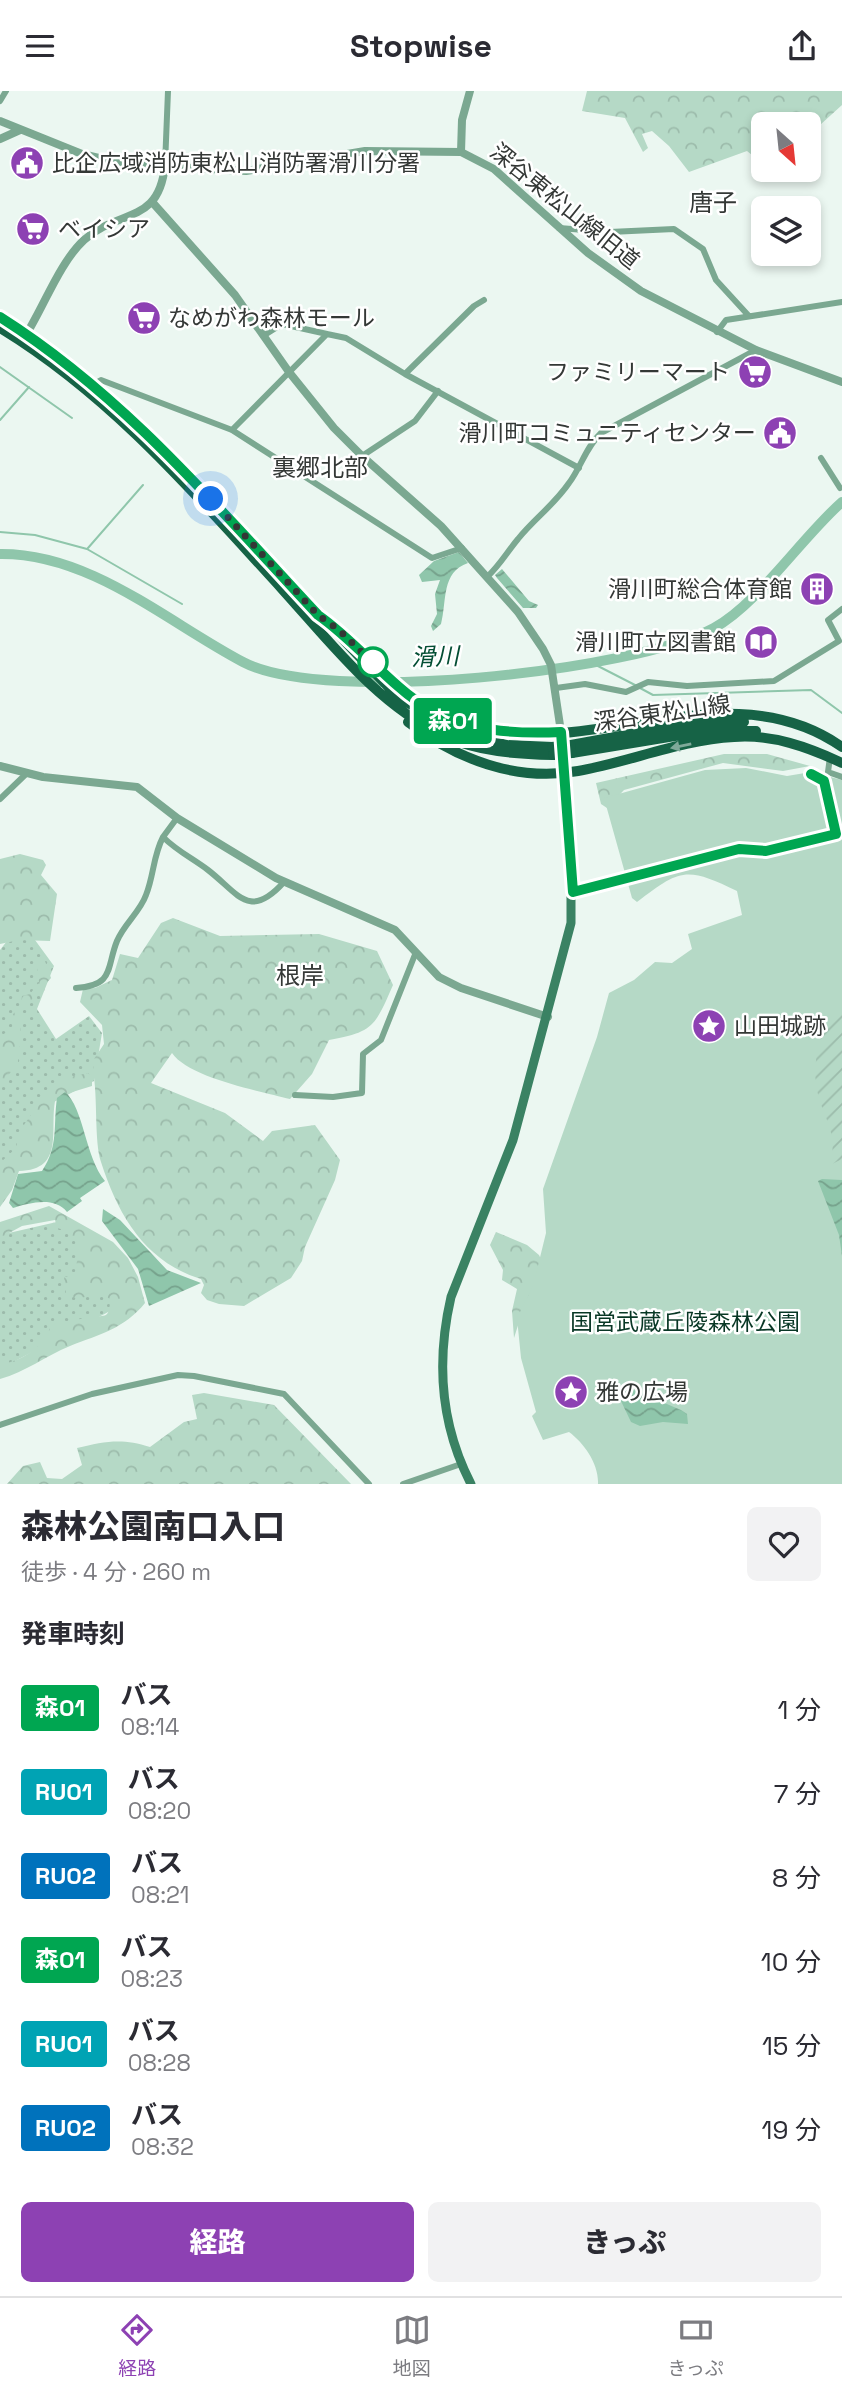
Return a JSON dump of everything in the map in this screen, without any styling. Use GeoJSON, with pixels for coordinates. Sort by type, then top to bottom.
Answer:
{"type":"FeatureCollection","features":[{"type":"Feature","properties":{"kind":"main road","name":"深谷東松山線"},"geometry":{"type":"LineString","coordinates":[[0,317],[140,437],[324,635],[398,708],[439,733],[490,751],[553,751],[731,729],[782,735],[842,761]]}},
{"type":"Feature","properties":{"kind":"main road","name":"深谷東松山線"},"geometry":{"type":"LineString","coordinates":[[0,328],[24,338],[94,384],[178,463],[390,690],[423,714],[481,740],[553,751]]}},
{"type":"Feature","properties":{"kind":"main road","name":"深谷東松山線"},"geometry":{"type":"LineString","coordinates":[[318,615],[339,630],[414,700],[452,721],[484,730],[561,732],[700,715],[734,715],[789,723],[824,736],[842,749]]}},
{"type":"Feature","properties":{"kind":"main road","name":"深谷東松山線"},"geometry":{"type":"LineString","coordinates":[[324,635],[349,670],[384,703],[446,748],[499,768],[563,773],[734,737],[780,740],[842,761]]}},
{"type":"Feature","properties":{"kind":"main road","name":"深谷東松山線"},"geometry":{"type":"LineString","coordinates":[[572,749],[681,725],[727,721],[776,726],[842,749]]}},
{"type":"Feature","properties":{"kind":"main road"},"geometry":{"type":"LineString","coordinates":[[471,1484],[461,1464],[446,1416],[441,1378],[446,1322],[452,1297],[513,1140],[548,1017],[572,913],[571,848],[561,732]]}},
{"type":"Feature","properties":{"kind":"street"},"geometry":{"type":"LineString","coordinates":[[0,101],[6,91]]}},
{"type":"Feature","properties":{"kind":"street"},"geometry":{"type":"LineString","coordinates":[[24,338],[83,241],[98,229],[142,211],[153,203],[163,185],[167,91]]}},
{"type":"Feature","properties":{"kind":"street"},"geometry":{"type":"LineString","coordinates":[[461,152],[462,120],[470,91]]}},
{"type":"Feature","properties":{"kind":"street","name":"深谷東松山線旧道"},"geometry":{"type":"LineString","coordinates":[[0,121],[82,154],[124,164],[246,171],[365,151],[461,152],[494,169],[559,228],[641,291],[756,350],[842,382]]}},
{"type":"Feature","properties":{"kind":"street"},"geometry":{"type":"LineString","coordinates":[[0,139],[20,130]]}},
{"type":"Feature","properties":{"kind":"street"},"geometry":{"type":"LineString","coordinates":[[153,203],[235,295],[317,408],[362,456],[419,505],[462,548],[518,612],[545,653],[556,685],[561,732]]}},
{"type":"Feature","properties":{"kind":"street"},"geometry":{"type":"LineString","coordinates":[[559,228],[610,232],[674,229],[703,249],[716,280],[748,315]]}},
{"type":"Feature","properties":{"kind":"street"},"geometry":{"type":"LineString","coordinates":[[405,374],[484,300]]}},
{"type":"Feature","properties":{"kind":"street"},"geometry":{"type":"LineString","coordinates":[[717,332],[726,320],[842,302]]}},
{"type":"Feature","properties":{"kind":"street"},"geometry":{"type":"LineString","coordinates":[[263,336],[282,324],[346,338],[405,374],[579,468]]}},
{"type":"Feature","properties":{"kind":"street"},"geometry":{"type":"LineString","coordinates":[[232,430],[327,334]]}},
{"type":"Feature","properties":{"kind":"street"},"geometry":{"type":"LineString","coordinates":[[487,577],[503,563],[518,539],[552,507],[579,468],[587,449],[601,433],[756,350]]}},
{"type":"Feature","properties":{"kind":"street"},"geometry":{"type":"LineString","coordinates":[[94,384],[101,380],[232,430],[432,558],[462,548]]}},
{"type":"Feature","properties":{"kind":"street"},"geometry":{"type":"LineString","coordinates":[[362,456],[415,421],[438,391]]}},
{"type":"Feature","properties":{"kind":"street"},"geometry":{"type":"LineString","coordinates":[[821,458],[840,488]]}},
{"type":"Feature","properties":{"kind":"street"},"geometry":{"type":"LineString","coordinates":[[834,478],[842,473]]}},
{"type":"Feature","properties":{"kind":"street"},"geometry":{"type":"LineString","coordinates":[[556,685],[585,684],[626,692],[648,682],[687,686],[775,681],[839,641],[828,619],[842,609]]}},
{"type":"Feature","properties":{"kind":"street"},"geometry":{"type":"LineString","coordinates":[[830,757],[828,772],[842,777]]}},
{"type":"Feature","properties":{"kind":"street"},"geometry":{"type":"LineString","coordinates":[[0,766],[26,774],[137,787],[177,818],[284,882],[389,926],[430,969],[449,982],[548,1017]]}},
{"type":"Feature","properties":{"kind":"street"},"geometry":{"type":"LineString","coordinates":[[0,799],[26,774]]}},
{"type":"Feature","properties":{"kind":"street"},"geometry":{"type":"LineString","coordinates":[[76,988],[92,987],[108,973],[116,942],[146,896],[153,858],[163,837],[177,818]]}},
{"type":"Feature","properties":{"kind":"street"},"geometry":{"type":"LineString","coordinates":[[163,837],[178,853],[223,881],[236,898],[246,901],[267,898],[284,882]]}},
{"type":"Feature","properties":{"kind":"street"},"geometry":{"type":"LineString","coordinates":[[295,1095],[333,1097],[362,1093],[363,1053],[382,1040],[416,952]]}},
{"type":"Feature","properties":{"kind":"street"},"geometry":{"type":"LineString","coordinates":[[0,1425],[92,1394],[178,1375],[194,1376],[284,1394],[299,1406],[320,1435],[347,1457],[369,1484]]}},
{"type":"Feature","properties":{"kind":"street"},"geometry":{"type":"LineString","coordinates":[[403,1484],[461,1464]]}},
{"type":"Feature","properties":{"kind":"green space"},"geometry":{"type":"Polygon","coordinates":[[[587,91],[842,91],[842,105],[821,124],[821,112],[751,112],[751,154],[747,151],[689,172],[669,146],[652,131],[642,134],[648,148],[643,152],[625,118],[582,111],[587,91]]]}},
{"type":"Feature","properties":{"kind":"green space"},"geometry":{"type":"Polygon","coordinates":[[[724,754],[767,754],[810,766],[783,771],[723,763],[624,790],[607,808],[601,804],[596,783],[724,754]]]}},
{"type":"Feature","properties":{"kind":"green space","name":"国営武蔵丘陵森林公園"},"geometry":{"type":"Polygon","coordinates":[[[746,768],[787,776],[811,772],[842,780],[842,1484],[598,1484],[598,1476],[590,1455],[569,1432],[543,1440],[532,1416],[536,1412],[521,1358],[517,1318],[533,1286],[546,1233],[543,1189],[597,1037],[609,993],[634,980],[655,962],[672,963],[692,949],[688,934],[742,915],[737,891],[694,875],[674,877],[637,902],[632,898],[604,798],[705,770],[746,768]]]}},
{"type":"Feature","properties":{"kind":"green space"},"geometry":{"type":"Polygon","coordinates":[[[20,854],[43,860],[46,865],[41,875],[57,894],[50,941],[19,940],[0,944],[0,859],[20,854]]]}},
{"type":"Feature","properties":{"kind":"green space"},"geometry":{"type":"Polygon","coordinates":[[[173,918],[220,936],[319,934],[377,951],[393,985],[382,1010],[371,1025],[355,1034],[329,1040],[312,1074],[290,1099],[244,1088],[193,1070],[172,1053],[151,1083],[225,1113],[263,1141],[272,1131],[315,1125],[340,1160],[335,1180],[305,1247],[302,1261],[291,1278],[244,1306],[207,1300],[201,1293],[204,1285],[201,1279],[164,1261],[149,1248],[125,1218],[108,1182],[99,1153],[93,1071],[94,1059],[104,1044],[102,1025],[80,1002],[83,989],[95,988],[112,980],[120,954],[138,958],[161,923],[173,918]]]}},
{"type":"Feature","properties":{"kind":"green space"},"geometry":{"type":"Polygon","coordinates":[[[17,928],[35,940],[54,966],[37,1009],[56,1039],[89,1016],[102,1033],[94,1081],[52,1103],[0,1203],[0,950],[17,928]]]}},
{"type":"Feature","properties":{"kind":"green space"},"geometry":{"type":"Polygon","coordinates":[[[36,961],[45,961],[51,978],[22,1011],[18,1062],[0,1087],[0,1036],[13,1029],[11,1017],[21,1004],[22,996],[30,994],[39,982],[36,961]]]}},
{"type":"Feature","properties":{"kind":"green space"},"geometry":{"type":"Polygon","coordinates":[[[842,1003],[842,1159],[832,1164],[832,1137],[818,1096],[815,1067],[823,1032],[842,1003]]]}},
{"type":"Feature","properties":{"kind":"green space"},"geometry":{"type":"Polygon","coordinates":[[[88,1073],[92,1077],[92,1086],[56,1097],[50,1155],[34,1169],[19,1171],[12,1190],[0,1207],[0,1163],[16,1148],[19,1132],[51,1086],[66,1078],[88,1073]]]}},
{"type":"Feature","properties":{"kind":"green space"},"geometry":{"type":"Polygon","coordinates":[[[49,1206],[113,1242],[128,1258],[138,1277],[145,1303],[129,1319],[111,1330],[0,1379],[0,1365],[30,1353],[50,1328],[69,1321],[105,1315],[109,1311],[110,1299],[103,1295],[77,1298],[66,1294],[64,1277],[75,1275],[79,1247],[68,1231],[57,1228],[55,1220],[22,1226],[0,1238],[0,1222],[49,1206]]]}},
{"type":"Feature","properties":{"kind":"green space"},"geometry":{"type":"Polygon","coordinates":[[[61,1221],[102,1251],[112,1310],[0,1369],[0,1235],[61,1221]]]}},
{"type":"Feature","properties":{"kind":"green space"},"geometry":{"type":"Polygon","coordinates":[[[496,1232],[527,1245],[539,1255],[546,1270],[520,1319],[514,1338],[512,1311],[517,1289],[502,1280],[503,1270],[490,1245],[496,1232]]]}},
{"type":"Feature","properties":{"kind":"green space"},"geometry":{"type":"Polygon","coordinates":[[[204,1393],[274,1405],[351,1484],[7,1484],[23,1466],[40,1462],[47,1478],[62,1479],[82,1465],[77,1448],[114,1441],[150,1447],[184,1422],[197,1419],[192,1395],[204,1393]]]}},
{"type":"Feature","properties":{"kind":"water"},"geometry":{"type":"Polygon","coordinates":[[[459,552],[468,563],[459,567],[449,580],[441,624],[433,631],[431,626],[437,614],[435,594],[440,580],[422,582],[419,575],[434,561],[459,552]]]}},
{"type":"Feature","properties":{"kind":"water"},"geometry":{"type":"Polygon","coordinates":[[[502,569],[529,601],[538,605],[536,608],[523,608],[495,575],[502,569]]]}},
{"type":"Feature","properties":{"kind":"water"},"geometry":{"type":"Polygon","coordinates":[[[65,1092],[76,1109],[93,1159],[105,1181],[80,1198],[82,1201],[67,1212],[49,1202],[13,1208],[9,1203],[18,1174],[42,1171],[47,1162],[53,1144],[57,1098],[65,1092]]]}},
{"type":"Feature","properties":{"kind":"water"},"geometry":{"type":"Polygon","coordinates":[[[842,1180],[842,1256],[839,1235],[818,1181],[842,1180]]]}},
{"type":"Feature","properties":{"kind":"water"},"geometry":{"type":"Polygon","coordinates":[[[103,1209],[120,1220],[167,1270],[201,1283],[149,1306],[138,1269],[102,1221],[103,1209]]]}},
{"type":"Feature","properties":{"kind":"water"},"geometry":{"type":"Polygon","coordinates":[[[629,1388],[681,1410],[687,1414],[688,1424],[663,1422],[640,1426],[631,1422],[620,1399],[621,1392],[629,1388]]]}},
{"type":"Feature","properties":{"kind":"waterway"},"geometry":{"type":"LineString","coordinates":[[0,367],[72,418]]}},
{"type":"Feature","properties":{"kind":"waterway"},"geometry":{"type":"LineString","coordinates":[[0,420],[29,387]]}},
{"type":"Feature","properties":{"kind":"waterway"},"geometry":{"type":"LineString","coordinates":[[88,548],[143,485]]}},
{"type":"Feature","properties":{"kind":"waterway","name":"滑川"},"geometry":{"type":"LineString","coordinates":[[0,554],[33,557],[96,577],[243,662],[283,675],[339,681],[406,682],[478,678],[618,658],[674,644],[714,628],[747,603],[842,502]]}},
{"type":"Feature","properties":{"kind":"waterway"},"geometry":{"type":"LineString","coordinates":[[0,532],[35,535],[87,549],[182,604]]}},
{"type":"Feature","properties":{"kind":"waterway"},"geometry":{"type":"LineString","coordinates":[[594,664],[635,685]]}},
{"type":"Feature","properties":{"kind":"waterway"},"geometry":{"type":"LineString","coordinates":[[640,688],[653,695],[811,690],[842,713]]}},
{"type":"Feature","properties":{"kind":"bus line","name":"森01"},"geometry":{"type":"LineString","coordinates":[[0,317],[48,349],[108,395],[178,463],[318,615],[339,630],[414,700],[461,725],[509,733],[561,732],[573,892],[739,849],[766,851],[836,834],[824,781],[811,774]]}},
{"type":"Feature","properties":{"kind":"place","name":"比企広域消防東松山消防署滑川分署"},"geometry":{"type":"Point","coordinates":[27,163]}},
{"type":"Feature","properties":{"kind":"place","name":"ベイシア"},"geometry":{"type":"Point","coordinates":[33,229]}},
{"type":"Feature","properties":{"kind":"place","name":"なめがわ森林モール"},"geometry":{"type":"Point","coordinates":[144,318]}},
{"type":"Feature","properties":{"kind":"place","name":"ファミリーマート"},"geometry":{"type":"Point","coordinates":[755,372]}},
{"type":"Feature","properties":{"kind":"place","name":"滑川町コミュニティセンター"},"geometry":{"type":"Point","coordinates":[780,433]}},
{"type":"Feature","properties":{"kind":"place","name":"滑川町総合体育館"},"geometry":{"type":"Point","coordinates":[817,589]}},
{"type":"Feature","properties":{"kind":"place","name":"滑川町立図書館"},"geometry":{"type":"Point","coordinates":[761,642]}},
{"type":"Feature","properties":{"kind":"place","name":"山田城跡"},"geometry":{"type":"Point","coordinates":[709,1026]}},
{"type":"Feature","properties":{"kind":"place","name":"雅の広場"},"geometry":{"type":"Point","coordinates":[571,1392]}},
{"type":"Feature","properties":{"kind":"district","name":"唐子"},"geometry":{"type":"Point","coordinates":[713,203]}},
{"type":"Feature","properties":{"kind":"district","name":"裏郷北部"},"geometry":{"type":"Point","coordinates":[320,468]}},
{"type":"Feature","properties":{"kind":"district","name":"根岸"},"geometry":{"type":"Point","coordinates":[300,976]}},
{"type":"Feature","properties":{"kind":"route"},"geometry":{"type":"LineString","coordinates":[[211,499],[318,615],[339,630],[378,668],[373,662]]}}]}
